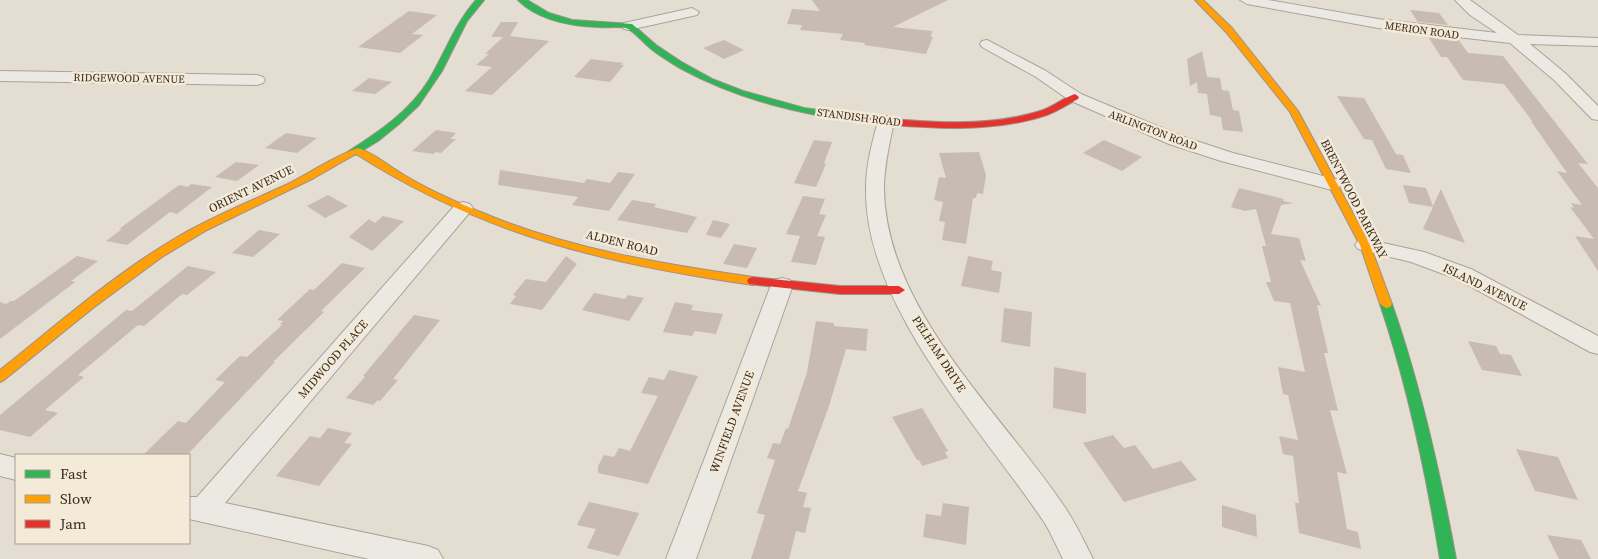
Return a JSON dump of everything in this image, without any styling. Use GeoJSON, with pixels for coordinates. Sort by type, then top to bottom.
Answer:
{"type":"FeatureCollection","features":[{"type":"Feature","properties":{"kind":"street","name":"ORIENT AVENUE"},"geometry":{"type":"LineString","coordinates":[[0,377],[154,257],[207,226],[358,151],[391,126],[420,98],[434,79],[452,36],[466,13],[480,0]]}},
{"type":"Feature","properties":{"kind":"street"},"geometry":{"type":"LineString","coordinates":[[522,0],[528,7],[560,20],[583,24],[629,26],[692,12]]}},
{"type":"Feature","properties":{"kind":"street","name":"BRENTWOOD PARKWAY"},"geometry":{"type":"LineString","coordinates":[[1199,0],[1229,30],[1294,111],[1365,245],[1392,319],[1410,380],[1438,502],[1448,559]]}},
{"type":"Feature","properties":{"kind":"street","name":"MERION ROAD"},"geometry":{"type":"LineString","coordinates":[[1247,0],[1411,29],[1516,40],[1598,42]]}},
{"type":"Feature","properties":{"kind":"street"},"geometry":{"type":"LineString","coordinates":[[1462,0],[1491,25],[1516,40],[1558,73],[1598,114]]}},
{"type":"Feature","properties":{"kind":"street","name":"STANDISH ROAD"},"geometry":{"type":"LineString","coordinates":[[629,26],[652,49],[693,74],[721,86],[770,102],[814,112],[886,122],[927,124],[1012,121],[1044,113],[1075,97]]}},
{"type":"Feature","properties":{"kind":"street","name":"ARLINGTON ROAD"},"geometry":{"type":"LineString","coordinates":[[987,44],[1094,107],[1184,143],[1227,157],[1332,184]]}},
{"type":"Feature","properties":{"kind":"street","name":"RIDGEWOOD AVENUE"},"geometry":{"type":"LineString","coordinates":[[0,76],[257,80]]}},
{"type":"Feature","properties":{"kind":"street","name":"PELHAM DRIVE"},"geometry":{"type":"LineString","coordinates":[[886,122],[876,165],[875,190],[878,222],[888,262],[899,290],[935,352],[1055,515],[1078,559]]}},
{"type":"Feature","properties":{"kind":"street","name":"ALDEN ROAD"},"geometry":{"type":"LineString","coordinates":[[358,151],[384,170],[438,198],[540,236],[602,253],[665,268],[782,285],[866,291],[899,290]]}},
{"type":"Feature","properties":{"kind":"street","name":"MIDWOOD PLACE"},"geometry":{"type":"LineString","coordinates":[[196,509],[463,208]]}},
{"type":"Feature","properties":{"kind":"street","name":"ISLAND AVENUE"},"geometry":{"type":"LineString","coordinates":[[1365,245],[1418,257],[1464,274],[1598,346]]}},
{"type":"Feature","properties":{"kind":"street","name":"WINFIELD AVENUE"},"geometry":{"type":"LineString","coordinates":[[681,559],[782,285]]}},
{"type":"Feature","properties":{"kind":"street"},"geometry":{"type":"LineString","coordinates":[[0,466],[15,469]]}},
{"type":"Feature","properties":{"kind":"street"},"geometry":{"type":"LineString","coordinates":[[196,509],[428,559]]}},
{"type":"Feature","properties":{"kind":"building"},"geometry":{"type":"Polygon","coordinates":[[[812,0],[948,0],[893,27],[932,31],[931,37],[933,37],[926,54],[840,40],[843,34],[800,30],[802,25],[787,24],[792,9],[820,11],[812,0]]]}},
{"type":"Feature","properties":{"kind":"building"},"geometry":{"type":"Polygon","coordinates":[[[1410,10],[1439,13],[1448,25],[1418,22],[1410,10]]]}},
{"type":"Feature","properties":{"kind":"building"},"geometry":{"type":"Polygon","coordinates":[[[409,11],[437,15],[412,34],[423,35],[400,53],[358,47],[409,11]]]}},
{"type":"Feature","properties":{"kind":"building"},"geometry":{"type":"Polygon","coordinates":[[[501,22],[518,22],[510,36],[549,41],[492,95],[465,91],[492,67],[476,65],[489,54],[485,54],[503,37],[491,37],[501,22]]]}},
{"type":"Feature","properties":{"kind":"building"},"geometry":{"type":"Polygon","coordinates":[[[1427,35],[1458,39],[1468,53],[1503,56],[1588,164],[1578,163],[1598,188],[1598,271],[1575,236],[1594,239],[1570,207],[1574,208],[1571,203],[1582,205],[1557,171],[1567,173],[1531,121],[1533,122],[1504,84],[1463,80],[1447,57],[1441,57],[1427,35]]]}},
{"type":"Feature","properties":{"kind":"building"},"geometry":{"type":"Polygon","coordinates":[[[724,40],[744,50],[724,59],[703,48],[724,40]]]}},
{"type":"Feature","properties":{"kind":"building"},"geometry":{"type":"Polygon","coordinates":[[[1202,51],[1207,77],[1220,78],[1222,90],[1229,91],[1233,110],[1239,111],[1243,132],[1223,130],[1221,117],[1210,115],[1207,94],[1198,93],[1197,82],[1190,86],[1187,59],[1202,51]]]}},
{"type":"Feature","properties":{"kind":"building"},"geometry":{"type":"Polygon","coordinates":[[[591,59],[623,63],[621,65],[624,65],[610,82],[574,77],[591,59]]]}},
{"type":"Feature","properties":{"kind":"building"},"geometry":{"type":"Polygon","coordinates":[[[369,78],[392,82],[375,94],[352,91],[369,78]]]}},
{"type":"Feature","properties":{"kind":"building"},"geometry":{"type":"Polygon","coordinates":[[[1337,96],[1364,98],[1396,154],[1403,155],[1411,173],[1386,169],[1372,140],[1364,139],[1337,96]]]}},
{"type":"Feature","properties":{"kind":"building"},"geometry":{"type":"Polygon","coordinates":[[[436,130],[456,133],[450,139],[456,139],[441,153],[436,152],[433,154],[412,151],[436,130]]]}},
{"type":"Feature","properties":{"kind":"building"},"geometry":{"type":"Polygon","coordinates":[[[286,133],[317,138],[297,153],[265,148],[286,133]]]}},
{"type":"Feature","properties":{"kind":"building"},"geometry":{"type":"Polygon","coordinates":[[[814,140],[832,142],[824,163],[826,164],[816,187],[794,183],[814,140]]]}},
{"type":"Feature","properties":{"kind":"building"},"geometry":{"type":"Polygon","coordinates":[[[1104,140],[1142,157],[1122,171],[1083,153],[1104,140]]]}},
{"type":"Feature","properties":{"kind":"building"},"geometry":{"type":"Polygon","coordinates":[[[979,152],[986,175],[983,194],[977,193],[976,198],[973,198],[966,244],[942,240],[945,222],[939,221],[943,202],[934,200],[939,177],[946,178],[939,153],[979,152]]]}},
{"type":"Feature","properties":{"kind":"building"},"geometry":{"type":"Polygon","coordinates":[[[236,162],[259,165],[237,181],[215,177],[236,162]]]}},
{"type":"Feature","properties":{"kind":"building"},"geometry":{"type":"Polygon","coordinates":[[[500,170],[584,183],[587,179],[610,183],[618,172],[635,174],[609,211],[572,205],[578,197],[498,185],[500,170]]]}},
{"type":"Feature","properties":{"kind":"building"},"geometry":{"type":"Polygon","coordinates":[[[191,184],[212,187],[177,214],[170,212],[127,245],[106,241],[122,229],[119,229],[179,185],[188,187],[191,184]]]}},
{"type":"Feature","properties":{"kind":"building"},"geometry":{"type":"Polygon","coordinates":[[[1403,185],[1426,188],[1433,206],[1441,189],[1465,243],[1423,229],[1433,207],[1409,203],[1403,185]]]}},
{"type":"Feature","properties":{"kind":"building"},"geometry":{"type":"Polygon","coordinates":[[[1239,188],[1293,203],[1281,205],[1271,234],[1299,238],[1306,261],[1300,260],[1321,306],[1317,305],[1328,353],[1324,353],[1338,411],[1330,410],[1347,474],[1337,472],[1347,529],[1358,532],[1361,549],[1299,533],[1295,503],[1299,503],[1293,456],[1283,454],[1279,436],[1298,440],[1288,395],[1283,394],[1278,367],[1305,372],[1290,303],[1274,301],[1266,282],[1271,282],[1262,246],[1266,246],[1256,209],[1245,211],[1231,207],[1239,188]]]}},
{"type":"Feature","properties":{"kind":"building"},"geometry":{"type":"Polygon","coordinates":[[[328,195],[348,206],[325,218],[307,206],[328,195]]]}},
{"type":"Feature","properties":{"kind":"building"},"geometry":{"type":"Polygon","coordinates":[[[803,196],[825,199],[819,214],[826,215],[817,236],[825,237],[816,265],[791,262],[800,236],[786,234],[803,196]]]}},
{"type":"Feature","properties":{"kind":"building"},"geometry":{"type":"Polygon","coordinates":[[[632,200],[656,204],[654,207],[697,217],[687,233],[617,220],[632,200]]]}},
{"type":"Feature","properties":{"kind":"building"},"geometry":{"type":"Polygon","coordinates":[[[383,216],[404,221],[372,251],[349,237],[369,219],[375,223],[383,216]]]}},
{"type":"Feature","properties":{"kind":"building"},"geometry":{"type":"Polygon","coordinates":[[[713,220],[730,224],[721,238],[706,235],[713,220]]]}},
{"type":"Feature","properties":{"kind":"building"},"geometry":{"type":"Polygon","coordinates":[[[259,230],[280,234],[253,257],[232,253],[259,230]]]}},
{"type":"Feature","properties":{"kind":"building"},"geometry":{"type":"Polygon","coordinates":[[[734,244],[757,248],[747,268],[723,264],[734,244]]]}},
{"type":"Feature","properties":{"kind":"building"},"geometry":{"type":"Polygon","coordinates":[[[77,256],[98,261],[71,281],[75,282],[0,339],[0,302],[6,304],[14,301],[77,256]]]}},
{"type":"Feature","properties":{"kind":"building"},"geometry":{"type":"Polygon","coordinates":[[[566,256],[577,264],[542,310],[510,304],[516,296],[513,295],[526,279],[546,282],[566,256]]]}},
{"type":"Feature","properties":{"kind":"building"},"geometry":{"type":"Polygon","coordinates":[[[968,256],[993,261],[991,270],[1002,272],[999,293],[961,286],[968,256]]]}},
{"type":"Feature","properties":{"kind":"building"},"geometry":{"type":"Polygon","coordinates":[[[342,263],[365,268],[321,311],[324,312],[273,362],[275,362],[188,454],[144,454],[178,421],[186,423],[225,382],[215,380],[240,356],[247,357],[282,325],[280,324],[283,321],[277,320],[310,289],[314,290],[342,263]]]}},
{"type":"Feature","properties":{"kind":"building"},"geometry":{"type":"Polygon","coordinates":[[[188,266],[216,272],[187,295],[182,294],[144,326],[138,325],[78,375],[84,377],[45,410],[58,413],[30,437],[0,430],[0,415],[126,310],[132,311],[188,266]]]}},
{"type":"Feature","properties":{"kind":"building"},"geometry":{"type":"Polygon","coordinates":[[[594,293],[625,299],[628,295],[644,298],[629,321],[582,310],[594,293]]]}},
{"type":"Feature","properties":{"kind":"building"},"geometry":{"type":"Polygon","coordinates":[[[675,302],[693,305],[691,310],[723,314],[716,334],[695,331],[692,336],[663,332],[675,302]]]}},
{"type":"Feature","properties":{"kind":"building"},"geometry":{"type":"Polygon","coordinates":[[[1004,308],[1032,312],[1030,347],[1001,342],[1004,308]]]}},
{"type":"Feature","properties":{"kind":"building"},"geometry":{"type":"Polygon","coordinates":[[[414,315],[440,320],[393,379],[398,380],[380,401],[378,400],[373,405],[346,398],[365,377],[363,376],[414,315]]]}},
{"type":"Feature","properties":{"kind":"building"},"geometry":{"type":"Polygon","coordinates":[[[816,321],[834,323],[834,326],[868,329],[866,351],[846,349],[829,406],[798,491],[807,493],[803,507],[811,508],[805,533],[796,531],[789,559],[751,559],[765,515],[757,513],[775,460],[767,458],[773,443],[780,444],[786,428],[788,429],[807,372],[816,321]]]}},
{"type":"Feature","properties":{"kind":"building"},"geometry":{"type":"Polygon","coordinates":[[[1468,341],[1496,346],[1500,354],[1511,355],[1522,376],[1482,370],[1468,341]]]}},
{"type":"Feature","properties":{"kind":"building"},"geometry":{"type":"Polygon","coordinates":[[[1054,367],[1086,373],[1086,414],[1053,408],[1054,367]]]}},
{"type":"Feature","properties":{"kind":"building"},"geometry":{"type":"Polygon","coordinates":[[[669,370],[698,376],[648,484],[598,473],[598,466],[604,455],[614,457],[619,448],[630,451],[658,396],[641,393],[649,377],[664,380],[669,370]]]}},
{"type":"Feature","properties":{"kind":"building"},"geometry":{"type":"Polygon","coordinates":[[[922,408],[948,451],[945,452],[948,458],[922,466],[892,417],[922,408]]]}},
{"type":"Feature","properties":{"kind":"building"},"geometry":{"type":"Polygon","coordinates":[[[328,428],[352,433],[344,443],[352,444],[319,486],[276,476],[310,436],[320,438],[328,428]]]}},
{"type":"Feature","properties":{"kind":"building"},"geometry":{"type":"Polygon","coordinates":[[[1113,435],[1124,448],[1135,445],[1153,469],[1181,461],[1197,480],[1124,502],[1083,443],[1113,435]]]}},
{"type":"Feature","properties":{"kind":"building"},"geometry":{"type":"Polygon","coordinates":[[[1516,449],[1558,457],[1578,500],[1535,491],[1516,449]]]}},
{"type":"Feature","properties":{"kind":"building"},"geometry":{"type":"Polygon","coordinates":[[[589,502],[639,513],[619,556],[587,548],[596,529],[577,525],[589,502]]]}},
{"type":"Feature","properties":{"kind":"building"},"geometry":{"type":"Polygon","coordinates":[[[943,503],[969,507],[966,545],[923,537],[926,514],[941,516],[943,503]]]}},
{"type":"Feature","properties":{"kind":"building"},"geometry":{"type":"Polygon","coordinates":[[[1222,505],[1256,515],[1257,537],[1222,527],[1222,505]]]}},
{"type":"Feature","properties":{"kind":"building"},"geometry":{"type":"Polygon","coordinates":[[[1547,535],[1581,540],[1591,559],[1559,559],[1547,535]]]}},
{"type":"Feature","properties":{"kind":"traffic: fast"},"geometry":{"type":"LineString","coordinates":[[352,153],[385,131],[416,104],[432,82],[464,20],[480,0]]}},
{"type":"Feature","properties":{"kind":"traffic: fast"},"geometry":{"type":"LineString","coordinates":[[522,0],[534,9],[559,19],[586,24],[629,26],[654,47],[681,65],[709,80],[740,93],[804,111],[868,120]]}},
{"type":"Feature","properties":{"kind":"traffic: fast"},"geometry":{"type":"LineString","coordinates":[[1386,304],[1415,398],[1430,462],[1448,559]]}},
{"type":"Feature","properties":{"kind":"traffic: slow"},"geometry":{"type":"LineString","coordinates":[[1199,0],[1229,30],[1294,111],[1365,245],[1386,304]]}},
{"type":"Feature","properties":{"kind":"traffic: slow"},"geometry":{"type":"LineString","coordinates":[[358,151],[433,195],[518,230],[556,242],[634,261],[753,281]]}},
{"type":"Feature","properties":{"kind":"traffic: slow"},"geometry":{"type":"LineString","coordinates":[[0,377],[89,305],[158,254],[224,217],[310,176],[352,153]]}},
{"type":"Feature","properties":{"kind":"traffic: jam"},"geometry":{"type":"LineString","coordinates":[[868,120],[955,125],[998,122],[1045,113],[1075,97]]}},
{"type":"Feature","properties":{"kind":"traffic: jam"},"geometry":{"type":"LineString","coordinates":[[753,281],[840,290],[899,290]]}}]}
